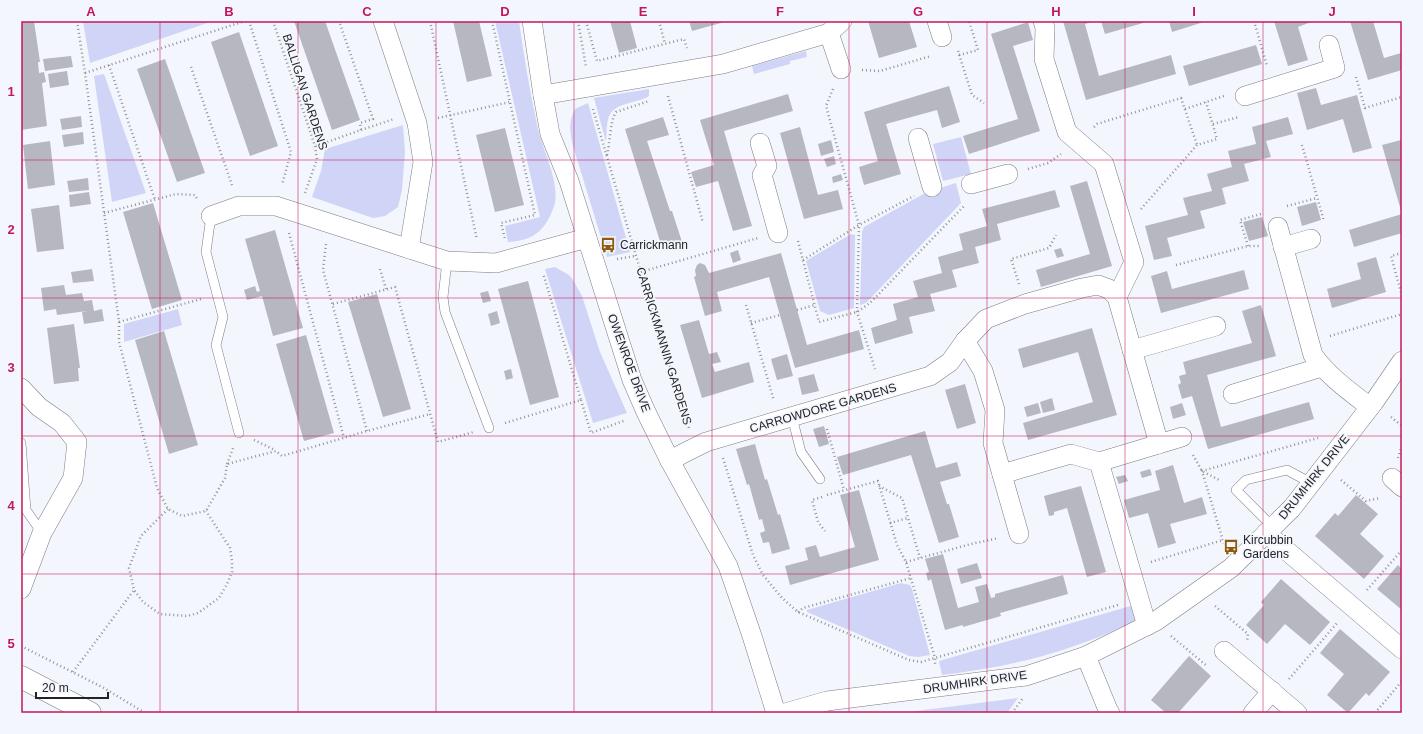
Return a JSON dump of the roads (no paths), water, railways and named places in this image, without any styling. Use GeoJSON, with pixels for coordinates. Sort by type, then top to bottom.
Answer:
{"type":"FeatureCollection","features":[{"type":"Feature","properties":{"kind":"highway"},"geometry":{"type":"LineString","coordinates":[[21,677],[90,713]]}},
{"type":"Feature","properties":{"kind":"street"},"geometry":{"type":"LineString","coordinates":[[383,21],[417,123],[423,162],[409,250]]}},
{"type":"Feature","properties":{"kind":"street","name":"OWENROE DRIVE"},"geometry":{"type":"LineString","coordinates":[[532,21],[550,134],[569,181],[632,380],[670,461],[728,566],[776,713]]}},
{"type":"Feature","properties":{"kind":"street"},"geometry":{"type":"LineString","coordinates":[[1043,21],[1045,28],[1044,59],[1067,132],[1104,164],[1134,262],[1117,297],[1159,444]]}},
{"type":"Feature","properties":{"kind":"street"},"geometry":{"type":"LineString","coordinates":[[543,95],[723,64],[836,27],[841,69]]}},
{"type":"Feature","properties":{"kind":"street"},"geometry":{"type":"LineString","coordinates":[[1245,96],[1335,68],[1329,45]]}},
{"type":"Feature","properties":{"kind":"street"},"geometry":{"type":"LineString","coordinates":[[918,138],[932,187]]}},
{"type":"Feature","properties":{"kind":"street"},"geometry":{"type":"LineString","coordinates":[[760,143],[767,166],[762,175],[778,233]]}},
{"type":"Feature","properties":{"kind":"street"},"geometry":{"type":"LineString","coordinates":[[971,184],[1008,174]]}},
{"type":"Feature","properties":{"kind":"street"},"geometry":{"type":"LineString","coordinates":[[211,216],[239,206],[288,210],[447,261],[496,263],[587,238]]}},
{"type":"Feature","properties":{"kind":"street"},"geometry":{"type":"LineString","coordinates":[[1278,227],[1313,354],[1322,368],[1370,407]]}},
{"type":"Feature","properties":{"kind":"street"},"geometry":{"type":"LineString","coordinates":[[1283,247],[1311,239]]}},
{"type":"Feature","properties":{"kind":"street","name":"CARROWDORE GARDENS"},"geometry":{"type":"LineString","coordinates":[[670,461],[698,446],[717,439],[930,376],[950,362],[965,341],[986,318],[1025,304],[1098,285],[1109,289],[1117,297]]}},
{"type":"Feature","properties":{"kind":"street"},"geometry":{"type":"LineString","coordinates":[[1132,350],[1216,326]]}},
{"type":"Feature","properties":{"kind":"street"},"geometry":{"type":"LineString","coordinates":[[965,341],[983,371],[995,410],[993,443],[1019,534]]}},
{"type":"Feature","properties":{"kind":"street","name":"DRUMHIRK DRIVE"},"geometry":{"type":"LineString","coordinates":[[785,713],[827,701],[1026,676],[1086,656],[1151,624],[1231,568],[1292,508],[1370,407],[1402,361]]}},
{"type":"Feature","properties":{"kind":"street"},"geometry":{"type":"LineString","coordinates":[[1233,394],[1322,368]]}},
{"type":"Feature","properties":{"kind":"street"},"geometry":{"type":"LineString","coordinates":[[21,388],[39,407],[62,423],[77,442],[73,478],[42,533],[21,589]]}},
{"type":"Feature","properties":{"kind":"street"},"geometry":{"type":"LineString","coordinates":[[1002,474],[1071,454],[1099,462],[1182,437]]}},
{"type":"Feature","properties":{"kind":"street"},"geometry":{"type":"LineString","coordinates":[[1099,462],[1139,600],[1151,624]]}},
{"type":"Feature","properties":{"kind":"street"},"geometry":{"type":"LineString","coordinates":[[1269,530],[1402,649]]}},
{"type":"Feature","properties":{"kind":"street"},"geometry":{"type":"LineString","coordinates":[[1224,651],[1297,713]]}},
{"type":"Feature","properties":{"kind":"street"},"geometry":{"type":"LineString","coordinates":[[1086,656],[1110,713]]}},
{"type":"Feature","properties":{"kind":"street"},"geometry":{"type":"LineString","coordinates":[[1253,713],[1272,691]]}},
{"type":"Feature","properties":{"kind":"lane"},"geometry":{"type":"LineString","coordinates":[[211,216],[206,252],[223,317],[216,345],[239,433]]}},
{"type":"Feature","properties":{"kind":"lane"},"geometry":{"type":"LineString","coordinates":[[447,261],[443,298],[445,312],[489,428]]}},
{"type":"Feature","properties":{"kind":"lane"},"geometry":{"type":"LineString","coordinates":[[786,419],[801,452],[820,479]]}},
{"type":"Feature","properties":{"kind":"lane"},"geometry":{"type":"LineString","coordinates":[[21,443],[26,510],[42,533]]}},
{"type":"Feature","properties":{"kind":"lane"},"geometry":{"type":"LineString","coordinates":[[1269,530],[1236,490],[1246,480],[1287,470],[1311,483]]}},
{"type":"Feature","properties":{"kind":"place","name":"Carrickmann"},"geometry":{"type":"Point","coordinates":[608,245]}},
{"type":"Feature","properties":{"kind":"place","name":"Kircubbin Gardens"},"geometry":{"type":"Point","coordinates":[1231,547]}}]}
